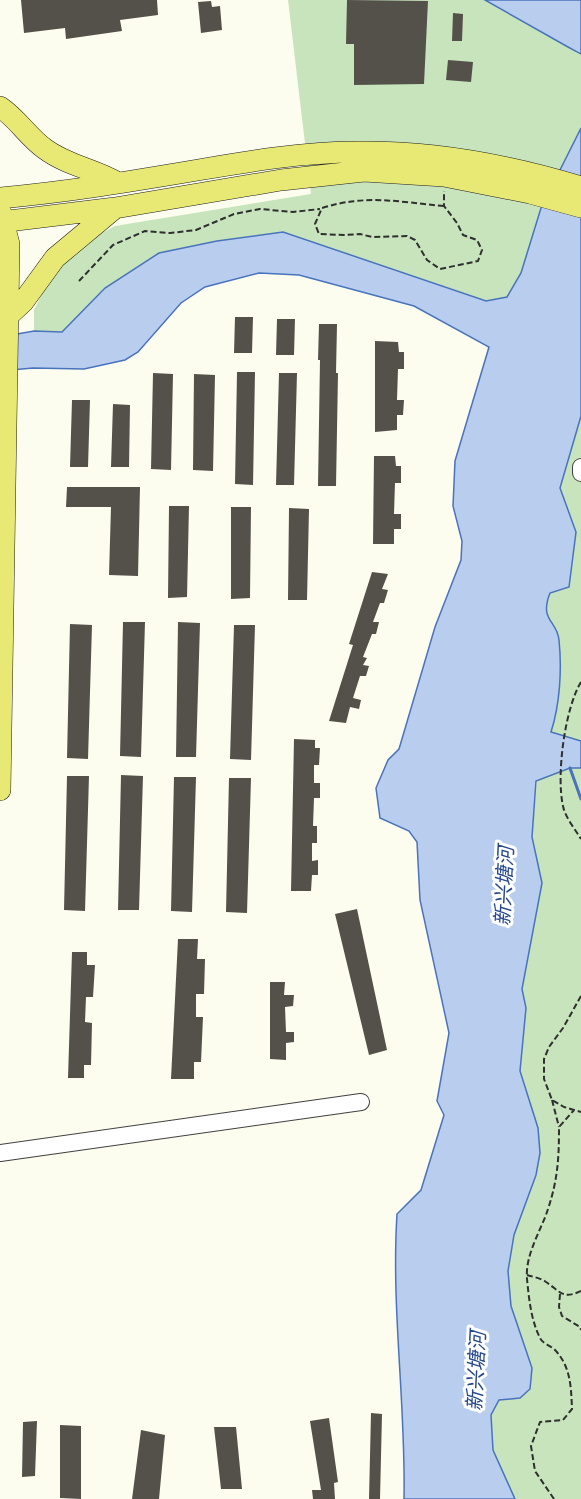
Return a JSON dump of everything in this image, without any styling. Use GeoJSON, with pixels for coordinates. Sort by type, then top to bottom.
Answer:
{"type":"FeatureCollection","features":[{"type":"Feature","properties":{"kind":"main road"},"geometry":{"type":"LineString","coordinates":[[0,107],[46,150],[77,167],[99,172],[118,183]]}},
{"type":"Feature","properties":{"kind":"main road"},"geometry":{"type":"LineString","coordinates":[[0,198],[118,183],[265,159],[356,152],[430,155],[535,184],[581,207]]}},
{"type":"Feature","properties":{"kind":"main road"},"geometry":{"type":"LineString","coordinates":[[0,790],[9,244],[1,217],[115,208],[280,180],[364,171],[581,187]]}},
{"type":"Feature","properties":{"kind":"main road"},"geometry":{"type":"LineString","coordinates":[[8,325],[55,258],[115,208]]}},
{"type":"Feature","properties":{"kind":"street"},"geometry":{"type":"LineString","coordinates":[[581,467],[581,473]]}},
{"type":"Feature","properties":{"kind":"street"},"geometry":{"type":"LineString","coordinates":[[0,1153],[361,1102]]}},
{"type":"Feature","properties":{"kind":"path"},"geometry":{"type":"LineString","coordinates":[[322,208],[315,224],[319,234],[407,236],[415,240],[427,260],[440,269],[478,261],[482,249],[477,240],[463,235],[458,223],[444,206],[444,189]]}},
{"type":"Feature","properties":{"kind":"path"},"geometry":{"type":"LineString","coordinates":[[79,281],[113,245],[145,231],[170,233],[196,230],[234,214],[260,209],[293,212],[322,208],[357,199],[444,206]]}},
{"type":"Feature","properties":{"kind":"path"},"geometry":{"type":"LineString","coordinates":[[581,682],[577,688],[567,725],[559,778],[563,808],[581,839]]}},
{"type":"Feature","properties":{"kind":"path"},"geometry":{"type":"LineString","coordinates":[[554,1499],[535,1471],[531,1446],[540,1422],[563,1420],[572,1409],[571,1385],[567,1367],[554,1350],[541,1340],[531,1310],[527,1275],[532,1249],[548,1209],[559,1166],[559,1127],[544,1079],[544,1059],[581,996]]}},
{"type":"Feature","properties":{"kind":"path"},"geometry":{"type":"LineString","coordinates":[[552,1100],[564,1107],[581,1112]]}},
{"type":"Feature","properties":{"kind":"path"},"geometry":{"type":"LineString","coordinates":[[559,1127],[574,1110]]}},
{"type":"Feature","properties":{"kind":"path"},"geometry":{"type":"LineString","coordinates":[[527,1275],[544,1280],[560,1294],[573,1295],[581,1291]]}},
{"type":"Feature","properties":{"kind":"path"},"geometry":{"type":"LineString","coordinates":[[560,1294],[559,1307],[562,1316],[580,1327],[581,1330]]}},
{"type":"Feature","properties":{"kind":"green space"},"geometry":{"type":"Polygon","coordinates":[[[288,0],[485,0],[581,54],[581,128],[541,208],[521,273],[507,297],[486,301],[283,232],[217,241],[159,253],[105,288],[62,332],[34,331],[34,310],[43,292],[62,266],[87,241],[115,226],[311,194],[288,0]]]}},
{"type":"Feature","properties":{"kind":"green space"},"geometry":{"type":"Polygon","coordinates":[[[581,416],[581,1499],[515,1499],[493,1450],[491,1415],[499,1400],[520,1398],[530,1388],[532,1368],[511,1306],[508,1271],[514,1235],[536,1175],[526,1095],[520,1071],[526,1008],[522,989],[542,883],[532,837],[551,624],[546,611],[546,603],[576,532],[560,488],[581,416]]]}},
{"type":"Feature","properties":{"kind":"water"},"geometry":{"type":"Polygon","coordinates":[[[485,0],[581,0],[581,54],[568,47],[485,0]]]}},
{"type":"Feature","properties":{"kind":"water","name":"新兴塘河"},"geometry":{"type":"Polygon","coordinates":[[[581,128],[581,416],[560,488],[576,532],[569,587],[550,593],[546,609],[558,633],[560,651],[558,698],[551,732],[581,741],[581,768],[570,768],[536,781],[532,837],[542,883],[522,989],[526,1008],[520,1071],[538,1128],[540,1153],[536,1175],[514,1235],[508,1271],[511,1306],[532,1368],[530,1389],[520,1398],[499,1400],[491,1415],[493,1450],[515,1499],[404,1499],[396,1285],[397,1214],[421,1190],[444,1115],[437,1101],[449,1033],[420,900],[417,842],[409,831],[380,818],[376,788],[388,760],[399,749],[435,627],[461,560],[462,541],[453,506],[455,461],[489,347],[414,306],[299,275],[259,273],[205,287],[181,303],[138,352],[125,360],[84,369],[33,368],[0,371],[0,337],[34,331],[62,332],[105,288],[159,253],[217,241],[283,232],[486,301],[507,297],[521,273],[541,208],[581,128]]]}},
{"type":"Feature","properties":{"kind":"building"},"geometry":{"type":"Polygon","coordinates":[[[21,0],[157,0],[158,15],[120,20],[122,31],[66,39],[65,28],[24,33],[21,0]]]}},
{"type":"Feature","properties":{"kind":"building"},"geometry":{"type":"Polygon","coordinates":[[[347,0],[428,1],[424,84],[354,85],[354,44],[346,44],[347,0]]]}},
{"type":"Feature","properties":{"kind":"building"},"geometry":{"type":"Polygon","coordinates":[[[211,1],[212,7],[220,6],[222,30],[201,33],[198,2],[211,1]]]}},
{"type":"Feature","properties":{"kind":"building"},"geometry":{"type":"Polygon","coordinates":[[[453,13],[463,14],[462,41],[452,41],[453,13]]]}},
{"type":"Feature","properties":{"kind":"building"},"geometry":{"type":"Polygon","coordinates":[[[448,60],[473,62],[471,82],[446,80],[448,60]]]}},
{"type":"Feature","properties":{"kind":"building"},"geometry":{"type":"Polygon","coordinates":[[[235,317],[253,317],[252,353],[234,353],[235,317]]]}},
{"type":"Feature","properties":{"kind":"building"},"geometry":{"type":"Polygon","coordinates":[[[277,319],[295,319],[294,355],[276,355],[277,319]]]}},
{"type":"Feature","properties":{"kind":"building"},"geometry":{"type":"Polygon","coordinates":[[[319,324],[337,324],[336,486],[318,486],[319,324]]]}},
{"type":"Feature","properties":{"kind":"building"},"geometry":{"type":"Polygon","coordinates":[[[375,341],[398,342],[399,352],[404,352],[404,369],[398,369],[397,400],[404,400],[403,415],[397,415],[397,430],[375,432],[375,341]]]}},
{"type":"Feature","properties":{"kind":"building"},"geometry":{"type":"Polygon","coordinates":[[[237,372],[255,372],[253,485],[235,484],[237,372]]]}},
{"type":"Feature","properties":{"kind":"building"},"geometry":{"type":"Polygon","coordinates":[[[153,373],[173,374],[171,470],[151,469],[153,373]]]}},
{"type":"Feature","properties":{"kind":"building"},"geometry":{"type":"Polygon","coordinates":[[[279,373],[297,373],[294,485],[276,485],[279,373]]]}},
{"type":"Feature","properties":{"kind":"building"},"geometry":{"type":"Polygon","coordinates":[[[194,374],[215,375],[213,471],[193,470],[194,374]]]}},
{"type":"Feature","properties":{"kind":"building"},"geometry":{"type":"Polygon","coordinates":[[[72,400],[90,400],[88,467],[70,467],[72,400]]]}},
{"type":"Feature","properties":{"kind":"building"},"geometry":{"type":"Polygon","coordinates":[[[113,404],[130,405],[129,467],[111,467],[113,404]]]}},
{"type":"Feature","properties":{"kind":"building"},"geometry":{"type":"Polygon","coordinates":[[[374,456],[395,456],[396,466],[401,466],[401,483],[395,483],[394,514],[401,514],[401,529],[394,529],[394,544],[373,544],[374,456]]]}},
{"type":"Feature","properties":{"kind":"building"},"geometry":{"type":"Polygon","coordinates":[[[67,487],[140,487],[138,576],[109,575],[111,507],[66,507],[67,487]]]}},
{"type":"Feature","properties":{"kind":"building"},"geometry":{"type":"Polygon","coordinates":[[[169,506],[189,506],[187,597],[168,598],[169,506]]]}},
{"type":"Feature","properties":{"kind":"building"},"geometry":{"type":"Polygon","coordinates":[[[231,507],[251,507],[250,598],[231,599],[231,507]]]}},
{"type":"Feature","properties":{"kind":"building"},"geometry":{"type":"Polygon","coordinates":[[[289,508],[309,509],[307,600],[288,600],[289,508]]]}},
{"type":"Feature","properties":{"kind":"building"},"geometry":{"type":"Polygon","coordinates":[[[372,572],[388,574],[382,589],[388,590],[384,603],[380,603],[373,622],[379,622],[376,634],[372,634],[363,657],[367,658],[363,665],[369,666],[366,676],[360,676],[353,698],[361,700],[359,709],[350,707],[346,723],[329,721],[353,645],[349,644],[372,572]]]}},
{"type":"Feature","properties":{"kind":"building"},"geometry":{"type":"Polygon","coordinates":[[[123,622],[145,622],[141,757],[120,756],[123,622]]]}},
{"type":"Feature","properties":{"kind":"building"},"geometry":{"type":"Polygon","coordinates":[[[178,622],[200,623],[196,757],[176,757],[178,622]]]}},
{"type":"Feature","properties":{"kind":"building"},"geometry":{"type":"Polygon","coordinates":[[[70,624],[92,625],[88,759],[67,758],[70,624]]]}},
{"type":"Feature","properties":{"kind":"building"},"geometry":{"type":"Polygon","coordinates":[[[234,625],[255,625],[251,760],[230,759],[234,625]]]}},
{"type":"Feature","properties":{"kind":"building"},"geometry":{"type":"Polygon","coordinates":[[[294,739],[315,740],[315,748],[320,748],[319,765],[314,765],[314,783],[320,783],[320,798],[314,798],[313,826],[317,826],[317,843],[312,843],[312,861],[318,860],[318,875],[312,875],[311,891],[291,891],[294,739]]]}},
{"type":"Feature","properties":{"kind":"building"},"geometry":{"type":"Polygon","coordinates":[[[121,775],[143,776],[139,910],[118,910],[121,775]]]}},
{"type":"Feature","properties":{"kind":"building"},"geometry":{"type":"Polygon","coordinates":[[[67,776],[89,776],[85,911],[64,910],[67,776]]]}},
{"type":"Feature","properties":{"kind":"building"},"geometry":{"type":"Polygon","coordinates":[[[174,777],[196,777],[192,912],[171,911],[174,777]]]}},
{"type":"Feature","properties":{"kind":"building"},"geometry":{"type":"Polygon","coordinates":[[[229,778],[251,778],[247,913],[226,912],[229,778]]]}},
{"type":"Feature","properties":{"kind":"building"},"geometry":{"type":"Polygon","coordinates":[[[357,909],[387,1050],[369,1055],[335,914],[357,909]]]}},
{"type":"Feature","properties":{"kind":"building"},"geometry":{"type":"Polygon","coordinates":[[[178,939],[198,939],[197,959],[205,959],[204,994],[196,994],[196,1017],[203,1017],[201,1062],[194,1062],[194,1079],[171,1079],[178,939]]]}},
{"type":"Feature","properties":{"kind":"building"},"geometry":{"type":"Polygon","coordinates":[[[72,952],[87,952],[87,965],[95,965],[93,997],[86,997],[85,1022],[92,1023],[91,1065],[84,1065],[84,1078],[68,1078],[72,952]]]}},
{"type":"Feature","properties":{"kind":"building"},"geometry":{"type":"Polygon","coordinates":[[[270,982],[285,982],[284,995],[294,995],[293,1006],[285,1007],[286,1032],[294,1032],[294,1042],[286,1043],[286,1060],[270,1059],[270,982]]]}},
{"type":"Feature","properties":{"kind":"building"},"geometry":{"type":"Polygon","coordinates":[[[371,1413],[382,1414],[380,1499],[369,1499],[371,1413]]]}},
{"type":"Feature","properties":{"kind":"building"},"geometry":{"type":"Polygon","coordinates":[[[329,1418],[338,1482],[334,1483],[335,1499],[313,1499],[312,1490],[321,1490],[310,1421],[329,1418]]]}},
{"type":"Feature","properties":{"kind":"building"},"geometry":{"type":"Polygon","coordinates":[[[37,1421],[35,1476],[22,1477],[23,1422],[37,1421]]]}},
{"type":"Feature","properties":{"kind":"building"},"geometry":{"type":"Polygon","coordinates":[[[60,1425],[81,1426],[81,1499],[60,1498],[60,1425]]]}},
{"type":"Feature","properties":{"kind":"building"},"geometry":{"type":"Polygon","coordinates":[[[214,1427],[236,1427],[242,1489],[221,1489],[214,1427]]]}},
{"type":"Feature","properties":{"kind":"building"},"geometry":{"type":"Polygon","coordinates":[[[141,1430],[165,1435],[159,1499],[132,1499],[141,1430]]]}},
{"type":"Feature","properties":{"kind":"waterway"},"geometry":{"type":"LineString","coordinates":[[570,768],[581,799]]}}]}
